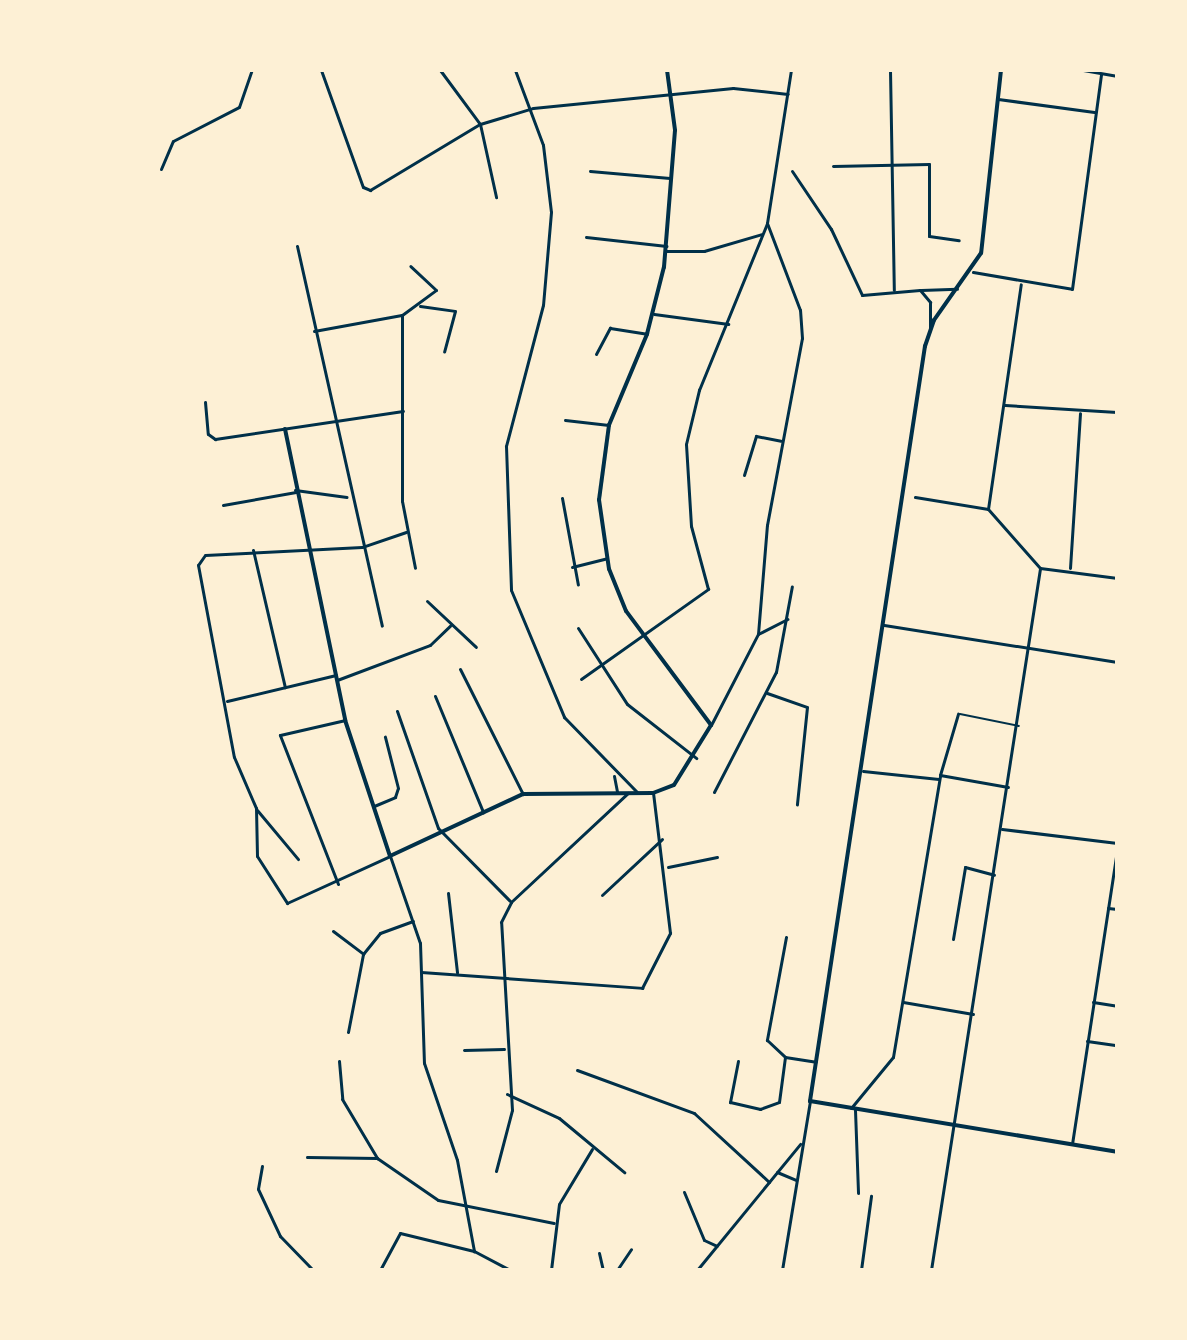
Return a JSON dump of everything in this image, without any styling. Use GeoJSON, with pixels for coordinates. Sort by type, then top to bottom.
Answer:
{"type":"FeatureCollection","features":[{"type":"Feature","properties":{"kind":"street"},"geometry":{"type":"LineString","coordinates":[[161,169],[173,141],[239,107],[252,70]]}},
{"type":"Feature","properties":{"kind":"street"},"geometry":{"type":"LineString","coordinates":[[321,70],[346,123],[363,187],[392,180],[480,124],[533,108],[733,88],[788,94]]}},
{"type":"Feature","properties":{"kind":"street"},"geometry":{"type":"LineString","coordinates":[[440,70],[480,124],[496,197]]}},
{"type":"Feature","properties":{"kind":"street"},"geometry":{"type":"LineString","coordinates":[[515,70],[533,108],[550,186],[550,238],[543,305],[507,438],[507,567],[520,626],[551,696],[614,776],[640,794]]}},
{"type":"Feature","properties":{"kind":"street"},"geometry":{"type":"LineString","coordinates":[[667,70],[673,94],[673,179],[666,249],[654,314],[609,425],[599,500],[607,558],[643,640],[711,725]]}},
{"type":"Feature","properties":{"kind":"street"},"geometry":{"type":"LineString","coordinates":[[581,679],[643,640],[708,589],[691,526],[686,444],[699,390],[767,223],[791,70]]}},
{"type":"Feature","properties":{"kind":"street"},"geometry":{"type":"LineString","coordinates":[[890,70],[889,162],[894,290]]}},
{"type":"Feature","properties":{"kind":"street"},"geometry":{"type":"LineString","coordinates":[[930,327],[973,272],[984,240],[1001,70]]}},
{"type":"Feature","properties":{"kind":"street"},"geometry":{"type":"LineString","coordinates":[[1083,70],[1117,76]]}},
{"type":"Feature","properties":{"kind":"street"},"geometry":{"type":"LineString","coordinates":[[973,272],[1021,284],[1073,287],[1101,74]]}},
{"type":"Feature","properties":{"kind":"street"},"geometry":{"type":"LineString","coordinates":[[998,99],[1094,112]]}},
{"type":"Feature","properties":{"kind":"street"},"geometry":{"type":"LineString","coordinates":[[833,166],[889,162],[929,164],[929,236],[959,240]]}},
{"type":"Feature","properties":{"kind":"street"},"geometry":{"type":"LineString","coordinates":[[590,171],[673,179]]}},
{"type":"Feature","properties":{"kind":"street"},"geometry":{"type":"LineString","coordinates":[[792,171],[831,229],[862,295],[894,290],[957,289]]}},
{"type":"Feature","properties":{"kind":"street"},"geometry":{"type":"LineString","coordinates":[[256,808],[257,856],[287,903],[338,884],[390,856],[523,794],[640,794],[674,785],[696,758],[758,634],[767,525],[803,326],[767,223]]}},
{"type":"Feature","properties":{"kind":"street"},"geometry":{"type":"LineString","coordinates":[[586,237],[666,249],[704,251],[762,234]]}},
{"type":"Feature","properties":{"kind":"street"},"geometry":{"type":"LineString","coordinates":[[297,246],[347,497],[382,626]]}},
{"type":"Feature","properties":{"kind":"street"},"geometry":{"type":"LineString","coordinates":[[314,331],[402,315],[420,306],[436,287],[410,266]]}},
{"type":"Feature","properties":{"kind":"street"},"geometry":{"type":"LineString","coordinates":[[988,509],[1021,284]]}},
{"type":"Feature","properties":{"kind":"street"},"geometry":{"type":"LineString","coordinates":[[782,1270],[930,327],[930,302],[920,290]]}},
{"type":"Feature","properties":{"kind":"street"},"geometry":{"type":"LineString","coordinates":[[420,306],[455,311],[444,352]]}},
{"type":"Feature","properties":{"kind":"street"},"geometry":{"type":"LineString","coordinates":[[654,314],[728,324]]}},
{"type":"Feature","properties":{"kind":"street"},"geometry":{"type":"LineString","coordinates":[[402,315],[406,532],[415,568]]}},
{"type":"Feature","properties":{"kind":"street"},"geometry":{"type":"LineString","coordinates":[[596,354],[610,328],[647,334]]}},
{"type":"Feature","properties":{"kind":"street"},"geometry":{"type":"LineString","coordinates":[[205,402],[210,438],[404,410]]}},
{"type":"Feature","properties":{"kind":"street"},"geometry":{"type":"LineString","coordinates":[[1004,405],[1080,413],[1117,412]]}},
{"type":"Feature","properties":{"kind":"street"},"geometry":{"type":"LineString","coordinates":[[1070,570],[1080,413]]}},
{"type":"Feature","properties":{"kind":"street"},"geometry":{"type":"LineString","coordinates":[[565,420],[609,425]]}},
{"type":"Feature","properties":{"kind":"street"},"geometry":{"type":"LineString","coordinates":[[285,429],[345,720],[372,807],[414,920],[421,972],[424,1063],[466,1206],[474,1251]]}},
{"type":"Feature","properties":{"kind":"street"},"geometry":{"type":"LineString","coordinates":[[744,475],[756,436],[783,441]]}},
{"type":"Feature","properties":{"kind":"street"},"geometry":{"type":"LineString","coordinates":[[223,505],[296,491],[347,497]]}},
{"type":"Feature","properties":{"kind":"street"},"geometry":{"type":"LineString","coordinates":[[915,497],[988,509],[1040,568],[1117,578]]}},
{"type":"Feature","properties":{"kind":"street"},"geometry":{"type":"LineString","coordinates":[[562,498],[572,567],[578,585]]}},
{"type":"Feature","properties":{"kind":"street"},"geometry":{"type":"LineString","coordinates":[[298,859],[256,808],[234,757],[227,701],[199,558],[253,550],[362,547],[406,532]]}},
{"type":"Feature","properties":{"kind":"street"},"geometry":{"type":"LineString","coordinates":[[253,550],[285,687]]}},
{"type":"Feature","properties":{"kind":"street"},"geometry":{"type":"LineString","coordinates":[[572,567],[607,558]]}},
{"type":"Feature","properties":{"kind":"street"},"geometry":{"type":"LineString","coordinates":[[931,1270],[957,1125],[1031,649],[1040,568]]}},
{"type":"Feature","properties":{"kind":"street"},"geometry":{"type":"LineString","coordinates":[[714,792],[767,693],[787,619],[792,586]]}},
{"type":"Feature","properties":{"kind":"street"},"geometry":{"type":"LineString","coordinates":[[427,601],[450,626],[476,647]]}},
{"type":"Feature","properties":{"kind":"street"},"geometry":{"type":"LineString","coordinates":[[758,634],[787,619]]}},
{"type":"Feature","properties":{"kind":"street"},"geometry":{"type":"LineString","coordinates":[[883,624],[1117,662]]}},
{"type":"Feature","properties":{"kind":"street"},"geometry":{"type":"LineString","coordinates":[[227,701],[337,678],[430,645],[450,626]]}},
{"type":"Feature","properties":{"kind":"street"},"geometry":{"type":"LineString","coordinates":[[578,628],[598,667],[627,704],[696,758]]}},
{"type":"Feature","properties":{"kind":"street"},"geometry":{"type":"LineString","coordinates":[[460,669],[523,794]]}},
{"type":"Feature","properties":{"kind":"street"},"geometry":{"type":"LineString","coordinates":[[767,693],[807,707],[797,804]]}},
{"type":"Feature","properties":{"kind":"street"},"geometry":{"type":"LineString","coordinates":[[435,696],[483,812]]}},
{"type":"Feature","properties":{"kind":"street"},"geometry":{"type":"LineString","coordinates":[[397,711],[442,831],[511,902]]}},
{"type":"Feature","properties":{"kind":"street"},"geometry":{"type":"LineString","coordinates":[[858,1193],[853,1110],[893,1057],[940,777],[958,714],[1019,726]]}},
{"type":"Feature","properties":{"kind":"street"},"geometry":{"type":"LineString","coordinates":[[338,884],[280,735],[345,720]]}},
{"type":"Feature","properties":{"kind":"street"},"geometry":{"type":"LineString","coordinates":[[372,807],[395,797],[398,788],[385,737]]}},
{"type":"Feature","properties":{"kind":"street"},"geometry":{"type":"LineString","coordinates":[[863,771],[940,777],[1009,787]]}},
{"type":"Feature","properties":{"kind":"street"},"geometry":{"type":"LineString","coordinates":[[614,776],[617,793]]}},
{"type":"Feature","properties":{"kind":"street"},"geometry":{"type":"LineString","coordinates":[[496,1171],[511,1113],[504,1049],[501,922],[511,902],[628,793]]}},
{"type":"Feature","properties":{"kind":"street"},"geometry":{"type":"LineString","coordinates":[[421,972],[501,972],[642,988],[669,940],[668,867],[653,793]]}},
{"type":"Feature","properties":{"kind":"street"},"geometry":{"type":"LineString","coordinates":[[1002,829],[1117,843]]}},
{"type":"Feature","properties":{"kind":"street"},"geometry":{"type":"LineString","coordinates":[[602,895],[662,839]]}},
{"type":"Feature","properties":{"kind":"street"},"geometry":{"type":"LineString","coordinates":[[1072,1145],[1117,851]]}},
{"type":"Feature","properties":{"kind":"street"},"geometry":{"type":"LineString","coordinates":[[668,867],[717,857]]}},
{"type":"Feature","properties":{"kind":"street"},"geometry":{"type":"LineString","coordinates":[[953,939],[965,867],[994,875]]}},
{"type":"Feature","properties":{"kind":"street"},"geometry":{"type":"LineString","coordinates":[[448,893],[457,972]]}},
{"type":"Feature","properties":{"kind":"street"},"geometry":{"type":"LineString","coordinates":[[1108,908],[1117,909]]}},
{"type":"Feature","properties":{"kind":"street"},"geometry":{"type":"LineString","coordinates":[[348,1032],[363,954],[380,933],[414,920]]}},
{"type":"Feature","properties":{"kind":"street"},"geometry":{"type":"LineString","coordinates":[[333,931],[363,954]]}},
{"type":"Feature","properties":{"kind":"street"},"geometry":{"type":"LineString","coordinates":[[786,937],[765,1035],[785,1057],[816,1062]]}},
{"type":"Feature","properties":{"kind":"street"},"geometry":{"type":"LineString","coordinates":[[903,1002],[973,1014]]}},
{"type":"Feature","properties":{"kind":"street"},"geometry":{"type":"LineString","coordinates":[[1093,1002],[1117,1006]]}},
{"type":"Feature","properties":{"kind":"street"},"geometry":{"type":"LineString","coordinates":[[1087,1041],[1117,1045]]}},
{"type":"Feature","properties":{"kind":"street"},"geometry":{"type":"LineString","coordinates":[[464,1050],[504,1049]]}},
{"type":"Feature","properties":{"kind":"street"},"geometry":{"type":"LineString","coordinates":[[738,1061],[730,1102],[760,1109],[779,1102],[785,1057]]}},
{"type":"Feature","properties":{"kind":"street"},"geometry":{"type":"LineString","coordinates":[[339,1061],[342,1099],[377,1158],[438,1200],[554,1223]]}},
{"type":"Feature","properties":{"kind":"street"},"geometry":{"type":"LineString","coordinates":[[577,1070],[694,1113],[769,1182]]}},
{"type":"Feature","properties":{"kind":"street"},"geometry":{"type":"LineString","coordinates":[[507,1094],[559,1118],[592,1149],[624,1172]]}},
{"type":"Feature","properties":{"kind":"street"},"geometry":{"type":"LineString","coordinates":[[810,1101],[1117,1152]]}},
{"type":"Feature","properties":{"kind":"street"},"geometry":{"type":"LineString","coordinates":[[697,1270],[802,1141]]}},
{"type":"Feature","properties":{"kind":"street"},"geometry":{"type":"LineString","coordinates":[[551,1270],[554,1223],[592,1149]]}},
{"type":"Feature","properties":{"kind":"street"},"geometry":{"type":"LineString","coordinates":[[307,1157],[377,1158]]}},
{"type":"Feature","properties":{"kind":"street"},"geometry":{"type":"LineString","coordinates":[[262,1166],[258,1189],[280,1236],[313,1270]]}},
{"type":"Feature","properties":{"kind":"street"},"geometry":{"type":"LineString","coordinates":[[777,1172],[790,1171],[796,1181]]}},
{"type":"Feature","properties":{"kind":"street"},"geometry":{"type":"LineString","coordinates":[[684,1192],[704,1240],[717,1246]]}},
{"type":"Feature","properties":{"kind":"street"},"geometry":{"type":"LineString","coordinates":[[861,1270],[871,1196]]}},
{"type":"Feature","properties":{"kind":"street"},"geometry":{"type":"LineString","coordinates":[[380,1270],[400,1233],[474,1251],[510,1270]]}},
{"type":"Feature","properties":{"kind":"street"},"geometry":{"type":"LineString","coordinates":[[617,1270],[631,1249]]}},
{"type":"Feature","properties":{"kind":"street"},"geometry":{"type":"LineString","coordinates":[[599,1253],[603,1270]]}}]}
